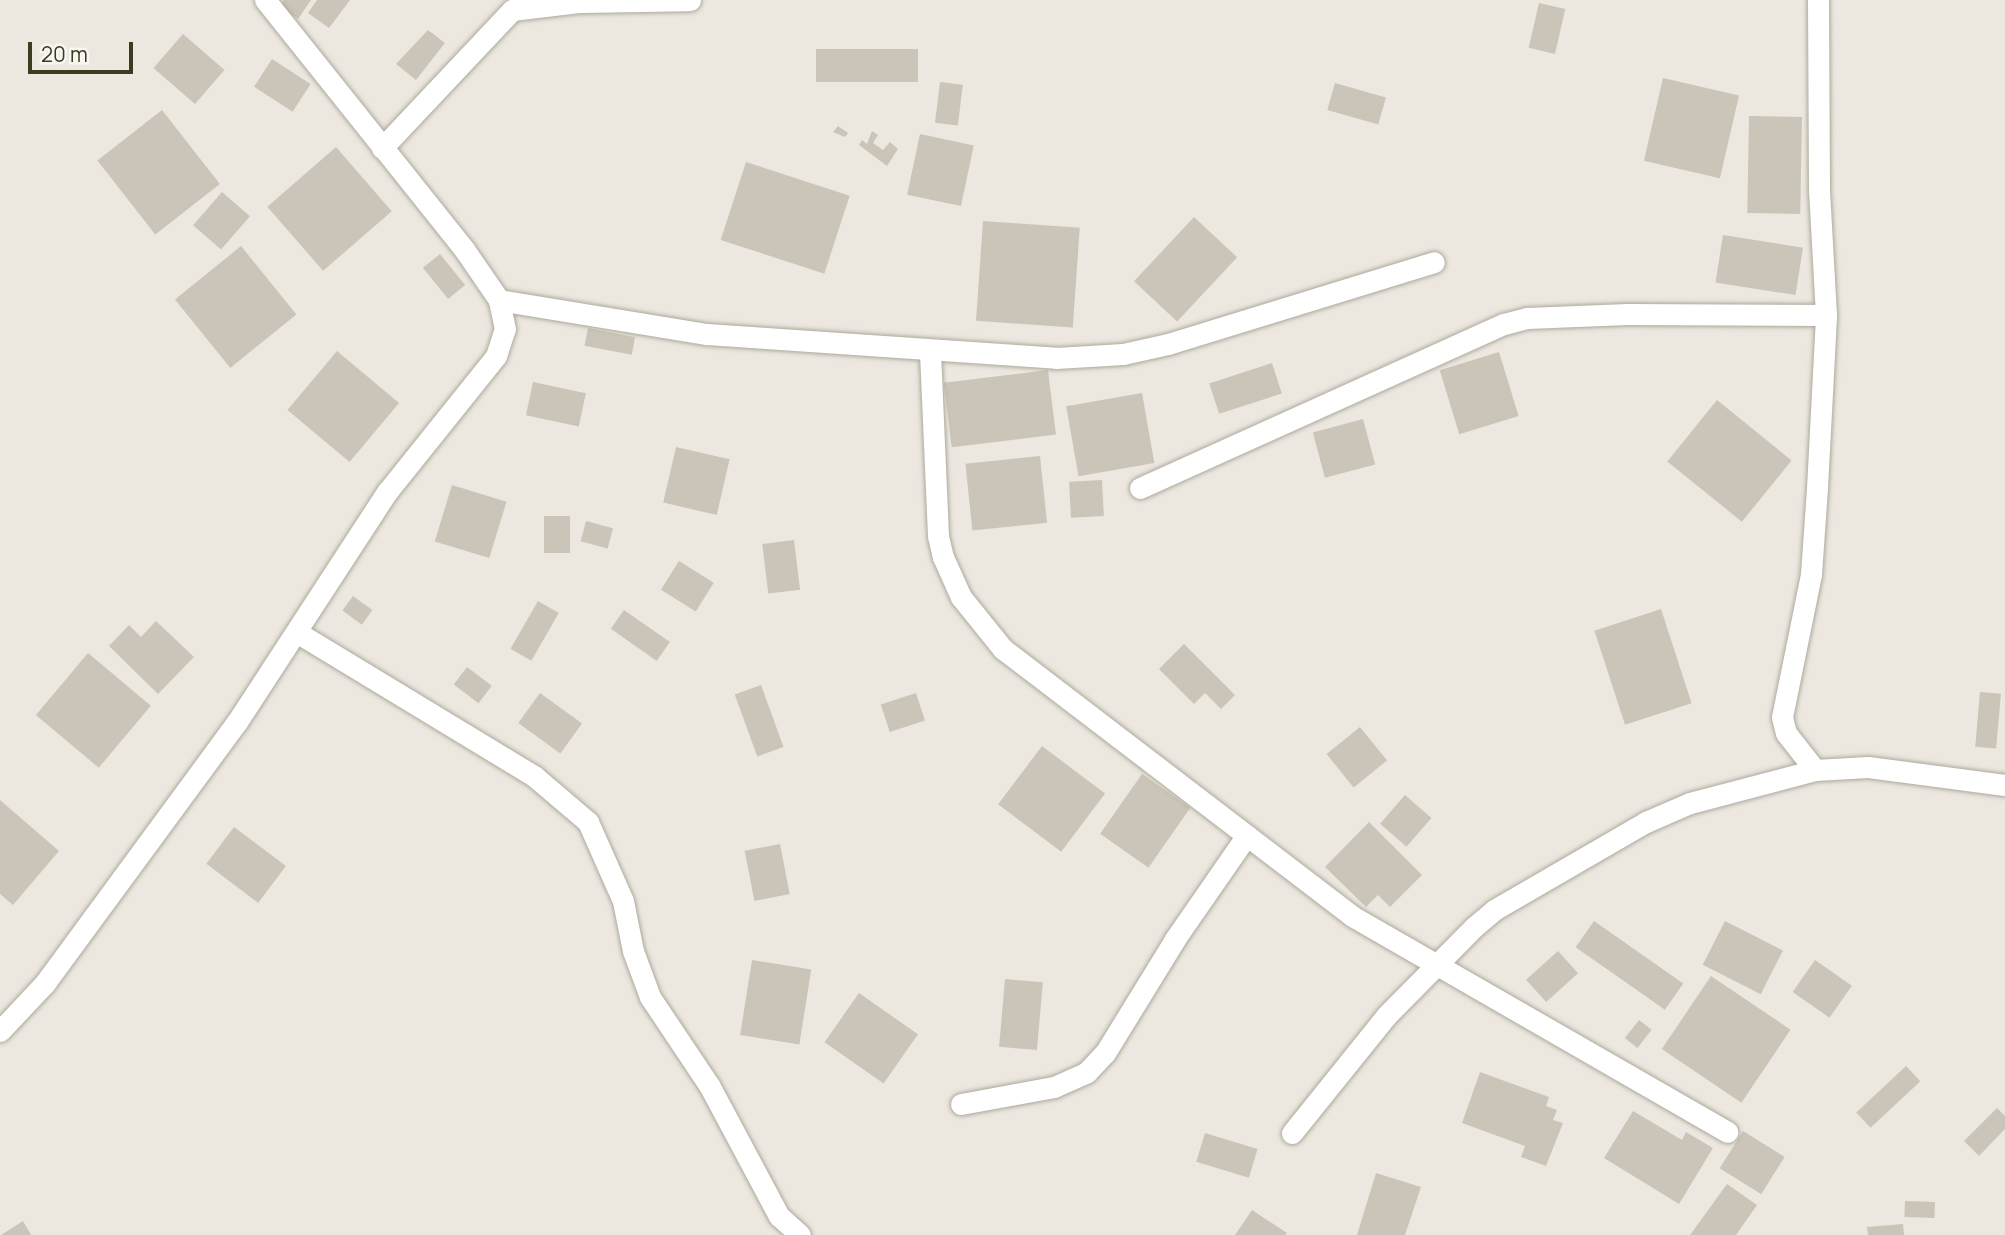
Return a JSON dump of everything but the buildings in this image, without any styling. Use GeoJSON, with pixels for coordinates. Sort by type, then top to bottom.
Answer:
{"type":"FeatureCollection","features":[{"type":"Feature","properties":{"kind":"street"},"geometry":{"type":"LineString","coordinates":[[0,1031],[45,983],[298,633],[387,492],[496,356],[506,320],[499,300],[265,0]]}},
{"type":"Feature","properties":{"kind":"street"},"geometry":{"type":"LineString","coordinates":[[382,148],[512,10],[579,2],[690,0]]}},
{"type":"Feature","properties":{"kind":"street"},"geometry":{"type":"LineString","coordinates":[[1815,770],[1786,733],[1782,707],[1811,574],[1826,315],[1819,191],[1818,0]]}},
{"type":"Feature","properties":{"kind":"street"},"geometry":{"type":"LineString","coordinates":[[499,300],[707,334],[930,352],[1056,358],[1124,354],[1168,344],[1434,262]]}},
{"type":"Feature","properties":{"kind":"street"},"geometry":{"type":"LineString","coordinates":[[1140,488],[1515,321],[1627,313],[1826,315]]}},
{"type":"Feature","properties":{"kind":"street"},"geometry":{"type":"LineString","coordinates":[[930,352],[939,536],[961,597],[1017,662],[1352,916],[1727,1132]]}},
{"type":"Feature","properties":{"kind":"street"},"geometry":{"type":"LineString","coordinates":[[298,633],[512,761],[588,822],[623,901],[633,951],[650,998],[709,1085],[779,1216],[800,1235]]}},
{"type":"Feature","properties":{"kind":"street"},"geometry":{"type":"LineString","coordinates":[[1292,1133],[1348,1060],[1435,965],[1494,910],[1646,822],[1690,803],[1815,770],[1868,767],[2005,785]]}},
{"type":"Feature","properties":{"kind":"street"},"geometry":{"type":"LineString","coordinates":[[961,1104],[1054,1087],[1087,1072],[1105,1053],[1175,939],[1247,835]]}}]}
